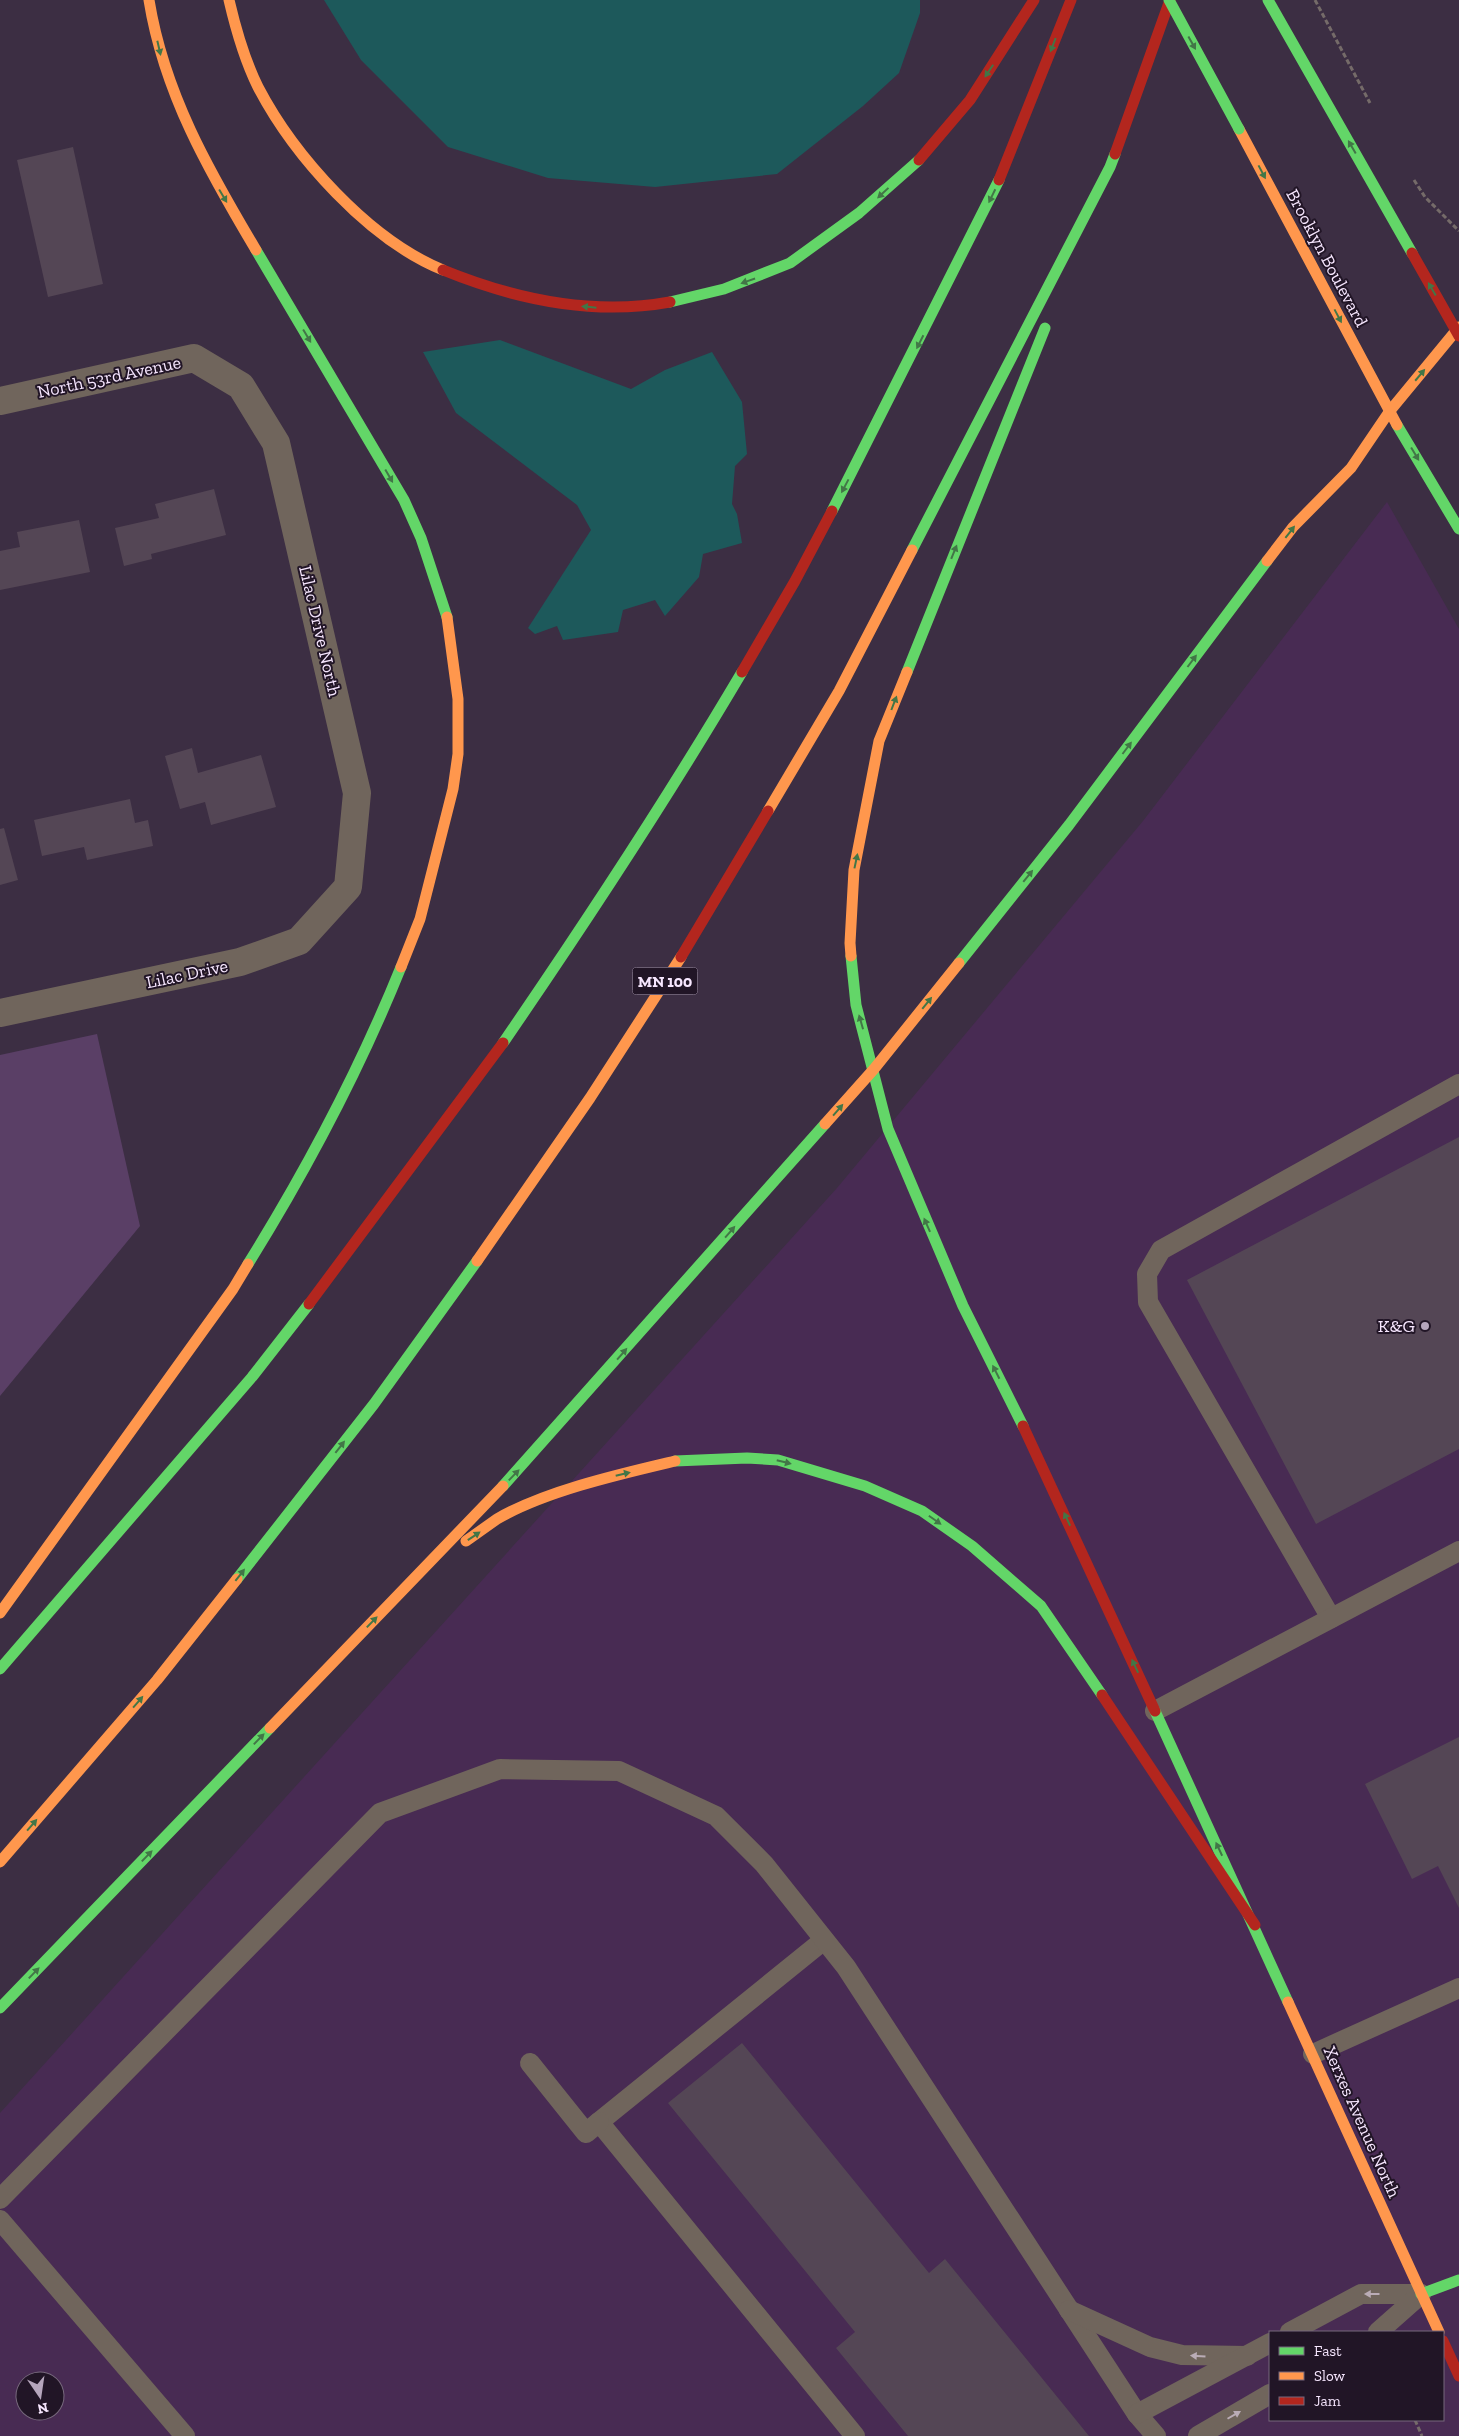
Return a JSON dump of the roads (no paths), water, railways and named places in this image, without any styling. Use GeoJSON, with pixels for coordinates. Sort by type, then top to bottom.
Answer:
{"type":"FeatureCollection","features":[{"type":"Feature","properties":{"kind":"main road"},"geometry":{"type":"LineString","coordinates":[[0,1613],[233,1289],[312,1156],[348,1088],[390,994],[420,920],[453,789],[458,754],[458,699],[446,609],[421,538],[399,492],[216,183],[192,138],[160,56],[149,0]]}},
{"type":"Feature","properties":{"kind":"main road"},"geometry":{"type":"LineString","coordinates":[[229,0],[246,58],[263,96],[296,144],[353,207],[390,241],[425,262],[476,282],[536,300],[593,308],[664,304],[700,296],[752,280],[790,263],[806,252],[874,201],[923,155],[960,113],[1034,0]]}},
{"type":"Feature","properties":{"kind":"main road"},"geometry":{"type":"LineString","coordinates":[[0,1669],[252,1377],[343,1260],[484,1071],[589,918],[691,758],[795,581],[873,432],[1006,166],[1071,0]]}},
{"type":"Feature","properties":{"kind":"main road","name":"Brooklyn Boulevard"},"geometry":{"type":"LineString","coordinates":[[1170,0],[1390,412],[1459,529]]}},
{"type":"Feature","properties":{"kind":"main road","name":"MN 100"},"geometry":{"type":"LineString","coordinates":[[0,1862],[157,1680],[374,1404],[488,1246],[590,1098],[681,957],[839,691],[1110,167],[1170,0]]}},
{"type":"Feature","properties":{"kind":"main road"},"geometry":{"type":"LineString","coordinates":[[0,2008],[531,1457],[874,1069],[1069,825],[1293,527],[1351,468],[1390,412],[1458,331],[1268,0]]}},
{"type":"Feature","properties":{"kind":"main road"},"geometry":{"type":"LineString","coordinates":[[1062,285],[1110,167]]}},
{"type":"Feature","properties":{"kind":"main road"},"geometry":{"type":"LineString","coordinates":[[1047,321],[880,741],[854,870],[850,943],[856,1005],[888,1129],[919,1206],[963,1306],[1026,1432],[1255,1925]]}},
{"type":"Feature","properties":{"kind":"main road"},"geometry":{"type":"LineString","coordinates":[[420,1573],[498,1519],[529,1504],[612,1476],[676,1461],[747,1458],[778,1460],[828,1473],[898,1499],[922,1511],[972,1546],[1041,1606],[1072,1649],[1255,1925]]}},
{"type":"Feature","properties":{"kind":"main road","name":"Xerxes Avenue North"},"geometry":{"type":"LineString","coordinates":[[1255,1925],[1439,2331]]}},
{"type":"Feature","properties":{"kind":"main road"},"geometry":{"type":"LineString","coordinates":[[1421,2294],[1459,2280]]}},
{"type":"Feature","properties":{"kind":"main road"},"geometry":{"type":"LineString","coordinates":[[1444,2343],[1459,2376]]}},
{"type":"Feature","properties":{"kind":"street","name":"North 53rd Avenue"},"geometry":{"type":"LineString","coordinates":[[0,400],[194,358],[241,386]]}},
{"type":"Feature","properties":{"kind":"street","name":"Lilac Drive North"},"geometry":{"type":"LineString","coordinates":[[241,386],[276,443],[357,793],[348,887]]}},
{"type":"Feature","properties":{"kind":"street","name":"Lilac Drive"},"geometry":{"type":"LineString","coordinates":[[0,1013],[248,959],[299,941],[348,887]]}},
{"type":"Feature","properties":{"kind":"lane"},"geometry":{"type":"LineString","coordinates":[[1331,1618],[1148,1302],[1147,1274],[1161,1250],[1459,1084]]}},
{"type":"Feature","properties":{"kind":"lane"},"geometry":{"type":"LineString","coordinates":[[1155,1710],[1459,1551]]}},
{"type":"Feature","properties":{"kind":"lane"},"geometry":{"type":"LineString","coordinates":[[0,2199],[380,1813],[500,1769],[619,1772],[716,1816],[764,1864],[846,1967],[1137,2414],[1156,2436]]}},
{"type":"Feature","properties":{"kind":"lane"},"geometry":{"type":"LineString","coordinates":[[530,2063],[586,2133],[824,1940]]}},
{"type":"Feature","properties":{"kind":"lane"},"geometry":{"type":"LineString","coordinates":[[1313,2054],[1459,1988]]}},
{"type":"Feature","properties":{"kind":"lane"},"geometry":{"type":"LineString","coordinates":[[599,2122],[855,2436]]}},
{"type":"Feature","properties":{"kind":"lane"},"geometry":{"type":"LineString","coordinates":[[0,2220],[185,2436]]}},
{"type":"Feature","properties":{"kind":"lane"},"geometry":{"type":"LineString","coordinates":[[1292,2331],[1361,2294],[1421,2294]]}},
{"type":"Feature","properties":{"kind":"lane"},"geometry":{"type":"LineString","coordinates":[[1379,2331],[1421,2294]]}},
{"type":"Feature","properties":{"kind":"lane"},"geometry":{"type":"LineString","coordinates":[[1069,2310],[1150,2347],[1182,2355],[1247,2356]]}},
{"type":"Feature","properties":{"kind":"lane"},"geometry":{"type":"LineString","coordinates":[[1137,2414],[1269,2344]]}},
{"type":"Feature","properties":{"kind":"lane"},"geometry":{"type":"LineString","coordinates":[[1198,2436],[1269,2395]]}},
{"type":"Feature","properties":{"kind":"place","name":"K&G"},"geometry":{"type":"Point","coordinates":[1425,1326]}}]}
